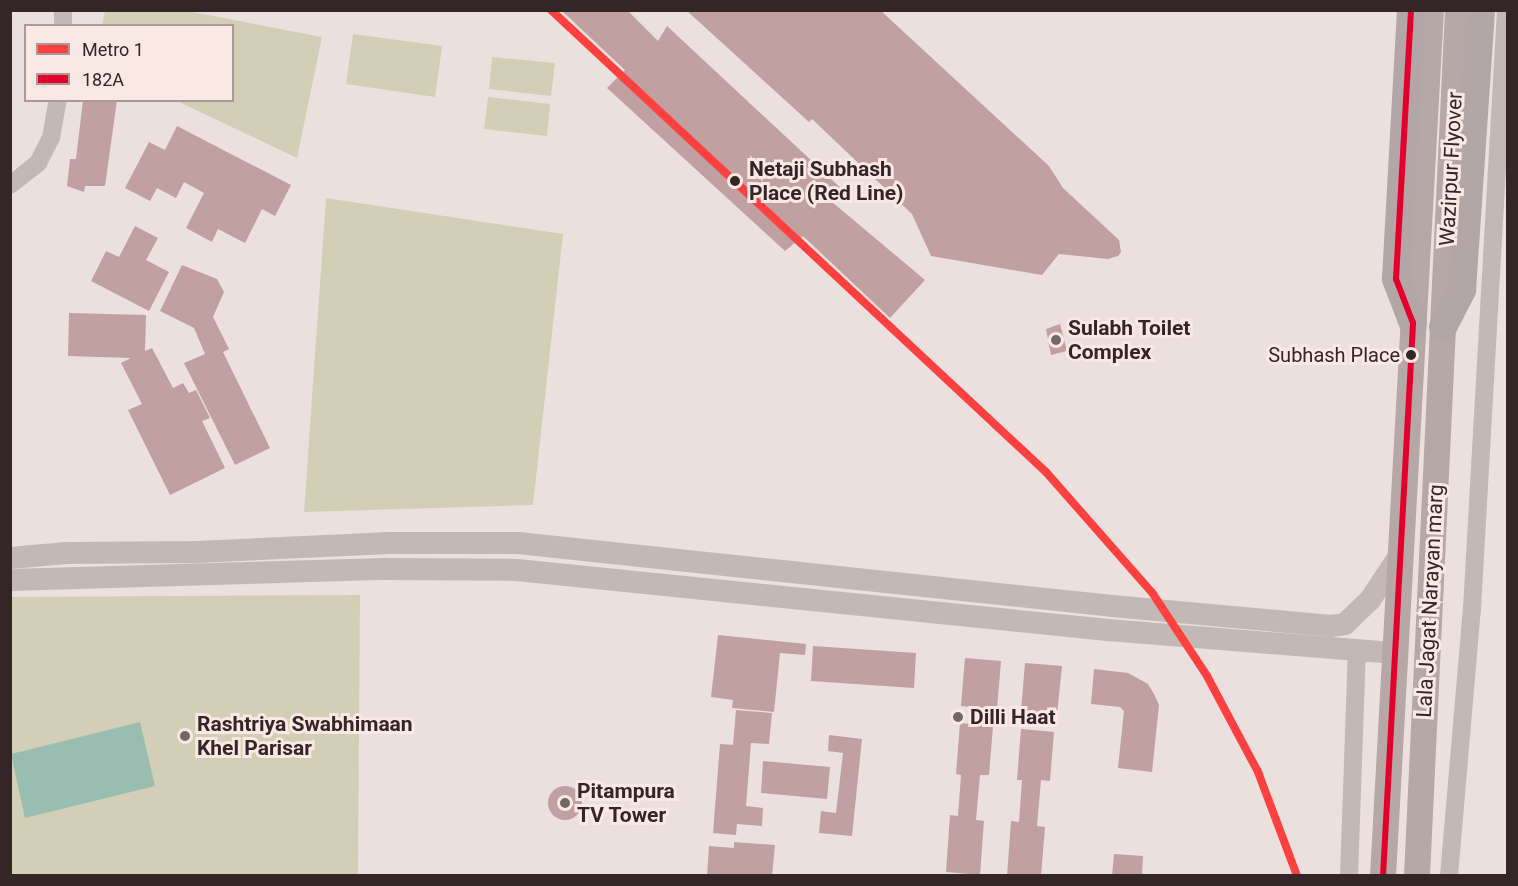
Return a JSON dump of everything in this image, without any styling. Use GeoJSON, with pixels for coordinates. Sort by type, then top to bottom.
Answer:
{"type":"FeatureCollection","features":[{"type":"Feature","properties":{"kind":"main road"},"geometry":{"type":"LineString","coordinates":[[1411,10],[1396,279],[1413,323]]}},
{"type":"Feature","properties":{"kind":"main road","name":"Wazirpur Flyover"},"geometry":{"type":"LineString","coordinates":[[1413,323],[1431,10]]}},
{"type":"Feature","properties":{"kind":"main road","name":"Wazirpur Flyover"},"geometry":{"type":"LineString","coordinates":[[1443,327],[1458,10]]}},
{"type":"Feature","properties":{"kind":"main road"},"geometry":{"type":"LineString","coordinates":[[1443,327],[1462,290],[1481,10]]}},
{"type":"Feature","properties":{"kind":"main road","name":"Lala Jagat Narayan marg"},"geometry":{"type":"LineString","coordinates":[[1383,876],[1413,323]]}},
{"type":"Feature","properties":{"kind":"main road","name":"Lala Jagat Narayan marg"},"geometry":{"type":"LineString","coordinates":[[1417,876],[1443,327]]}},
{"type":"Feature","properties":{"kind":"street"},"geometry":{"type":"LineString","coordinates":[[1449,876],[1472,609],[1506,10]]}},
{"type":"Feature","properties":{"kind":"street"},"geometry":{"type":"LineString","coordinates":[[10,185],[38,163],[51,138],[58,102]]}},
{"type":"Feature","properties":{"kind":"street"},"geometry":{"type":"LineString","coordinates":[[10,558],[67,553],[197,552],[385,543],[518,543],[1100,605],[1331,626],[1345,624],[1370,600],[1399,556]]}},
{"type":"Feature","properties":{"kind":"street"},"geometry":{"type":"LineString","coordinates":[[197,552],[199,575]]}},
{"type":"Feature","properties":{"kind":"street"},"geometry":{"type":"LineString","coordinates":[[671,584],[673,559]]}},
{"type":"Feature","properties":{"kind":"street"},"geometry":{"type":"LineString","coordinates":[[10,580],[385,569],[517,570],[1108,630],[1395,653]]}},
{"type":"Feature","properties":{"kind":"street"},"geometry":{"type":"LineString","coordinates":[[1349,876],[1357,650]]}},
{"type":"Feature","properties":{"kind":"shaded area"},"geometry":{"type":"Polygon","coordinates":[[[105,11],[187,11],[322,37],[297,158],[179,102],[234,102],[234,24],[102,24],[105,11]]]}},
{"type":"Feature","properties":{"kind":"shaded area"},"geometry":{"type":"Polygon","coordinates":[[[353,34],[442,46],[435,97],[346,84],[353,34]]]}},
{"type":"Feature","properties":{"kind":"shaded area"},"geometry":{"type":"Polygon","coordinates":[[[492,57],[555,63],[551,96],[489,89],[492,57]]]}},
{"type":"Feature","properties":{"kind":"shaded area"},"geometry":{"type":"Polygon","coordinates":[[[488,97],[550,104],[547,136],[484,129],[488,97]]]}},
{"type":"Feature","properties":{"kind":"shaded area"},"geometry":{"type":"Polygon","coordinates":[[[326,198],[563,234],[533,505],[304,512],[326,198]]]}},
{"type":"Feature","properties":{"kind":"shaded area","name":"Rashtriya Swabhimaan Khel Parisar"},"geometry":{"type":"Polygon","coordinates":[[[360,595],[358,875],[11,875],[10,597],[360,595]]]}},
{"type":"Feature","properties":{"kind":"shaded area"},"geometry":{"type":"Polygon","coordinates":[[[140,722],[155,786],[25,818],[11,754],[140,722]]]}},
{"type":"Feature","properties":{"kind":"building","name":"Netaji Subhash Place (Red Line)"},"geometry":{"type":"Polygon","coordinates":[[[561,10],[627,10],[658,41],[667,26],[843,190],[832,202],[925,280],[890,318],[803,236],[785,251],[607,88],[625,70],[561,10]]]}},
{"type":"Feature","properties":{"kind":"building"},"geometry":{"type":"Polygon","coordinates":[[[686,10],[880,10],[1049,166],[1063,188],[1119,240],[1121,252],[1118,256],[1108,259],[1059,254],[1042,275],[931,256],[912,214],[812,119],[809,122],[686,10]]]}},
{"type":"Feature","properties":{"kind":"building"},"geometry":{"type":"Polygon","coordinates":[[[83,102],[117,102],[105,186],[85,186],[84,192],[67,186],[70,159],[76,159],[83,102]]]}},
{"type":"Feature","properties":{"kind":"building"},"geometry":{"type":"Polygon","coordinates":[[[177,126],[291,185],[275,216],[262,209],[245,243],[218,229],[212,242],[186,228],[204,193],[184,182],[176,198],[157,188],[150,201],[125,188],[149,142],[165,150],[177,126]]]}},
{"type":"Feature","properties":{"kind":"building"},"geometry":{"type":"Polygon","coordinates":[[[135,226],[158,238],[146,260],[169,272],[149,311],[91,281],[106,251],[119,257],[135,226]]]}},
{"type":"Feature","properties":{"kind":"building"},"geometry":{"type":"Polygon","coordinates":[[[182,265],[217,279],[224,292],[213,317],[229,349],[223,352],[270,448],[235,465],[184,363],[205,354],[194,328],[160,311],[182,265]]]}},
{"type":"Feature","properties":{"kind":"building"},"geometry":{"type":"Polygon","coordinates":[[[69,313],[146,315],[145,351],[152,348],[173,388],[183,383],[189,393],[196,390],[210,418],[202,421],[225,468],[170,495],[128,410],[142,404],[121,363],[131,358],[68,356],[69,313]]]}},
{"type":"Feature","properties":{"kind":"building","name":"Sulabh Toilet Complex"},"geometry":{"type":"Polygon","coordinates":[[[1060,324],[1067,351],[1051,355],[1046,329],[1060,324]]]}},
{"type":"Feature","properties":{"kind":"building"},"geometry":{"type":"Polygon","coordinates":[[[718,635],[806,644],[805,655],[780,653],[774,712],[732,708],[733,700],[711,697],[718,635]]]}},
{"type":"Feature","properties":{"kind":"building"},"geometry":{"type":"Polygon","coordinates":[[[813,646],[916,653],[914,688],[811,681],[813,646]]]}},
{"type":"Feature","properties":{"kind":"building"},"geometry":{"type":"Polygon","coordinates":[[[965,658],[1001,661],[997,709],[961,706],[965,658]]]}},
{"type":"Feature","properties":{"kind":"building"},"geometry":{"type":"Polygon","coordinates":[[[1025,663],[1062,666],[1057,715],[1021,711],[1025,663]]]}},
{"type":"Feature","properties":{"kind":"building"},"geometry":{"type":"Polygon","coordinates":[[[1094,669],[1128,673],[1148,684],[1154,694],[1159,705],[1152,772],[1118,768],[1124,711],[1120,707],[1091,704],[1094,669]]]}},
{"type":"Feature","properties":{"kind":"building"},"geometry":{"type":"Polygon","coordinates":[[[736,710],[772,713],[769,744],[751,743],[746,806],[763,808],[762,826],[737,824],[736,835],[713,833],[720,744],[733,745],[736,710]]]}},
{"type":"Feature","properties":{"kind":"building"},"geometry":{"type":"Polygon","coordinates":[[[960,723],[993,726],[989,775],[980,775],[976,820],[984,821],[980,875],[946,872],[950,815],[958,816],[961,775],[956,774],[960,723]]]}},
{"type":"Feature","properties":{"kind":"building"},"geometry":{"type":"Polygon","coordinates":[[[1021,729],[1054,732],[1050,781],[1041,780],[1037,826],[1045,827],[1041,876],[1007,876],[1011,821],[1019,822],[1022,780],[1017,780],[1021,729]]]}},
{"type":"Feature","properties":{"kind":"building"},"geometry":{"type":"Polygon","coordinates":[[[829,735],[862,739],[852,836],[819,833],[821,811],[836,813],[843,753],[828,751],[829,735]]]}},
{"type":"Feature","properties":{"kind":"building"},"geometry":{"type":"Polygon","coordinates":[[[763,761],[830,767],[827,799],[761,793],[763,761]]]}},
{"type":"Feature","properties":{"kind":"building","name":"Pitampura TV Tower"},"geometry":{"type":"Polygon","coordinates":[[[565,786],[577,791],[582,803],[577,815],[565,820],[553,815],[548,803],[553,791],[565,786]]]}},
{"type":"Feature","properties":{"kind":"building"},"geometry":{"type":"Polygon","coordinates":[[[734,842],[775,845],[772,876],[707,876],[709,846],[734,848],[734,842]]]}},
{"type":"Feature","properties":{"kind":"building"},"geometry":{"type":"Polygon","coordinates":[[[1114,854],[1143,856],[1142,876],[1112,876],[1114,854]]]}},
{"type":"Feature","properties":{"kind":"metro line","name":"1"},"geometry":{"type":"LineString","coordinates":[[551,10],[1046,472],[1153,594],[1207,676],[1258,772],[1297,876]]}},
{"type":"Feature","properties":{"kind":"transit line","name":"182A"},"geometry":{"type":"LineString","coordinates":[[1383,876],[1413,323],[1396,279],[1411,10]]}},
{"type":"Feature","properties":{"kind":"place","name":"Netaji Subhash Place (Red Line)"},"geometry":{"type":"Point","coordinates":[735,181]}},
{"type":"Feature","properties":{"kind":"place","name":"Sulabh Toilet Complex"},"geometry":{"type":"Point","coordinates":[1056,340]}},
{"type":"Feature","properties":{"kind":"place","name":"Subhash Place"},"geometry":{"type":"Point","coordinates":[1411,355]}},
{"type":"Feature","properties":{"kind":"place","name":"Dilli Haat"},"geometry":{"type":"Point","coordinates":[958,717]}},
{"type":"Feature","properties":{"kind":"place","name":"Rashtriya Swabhimaan Khel Parisar"},"geometry":{"type":"Point","coordinates":[185,736]}},
{"type":"Feature","properties":{"kind":"place","name":"Pitampura TV Tower"},"geometry":{"type":"Point","coordinates":[565,803]}}]}
